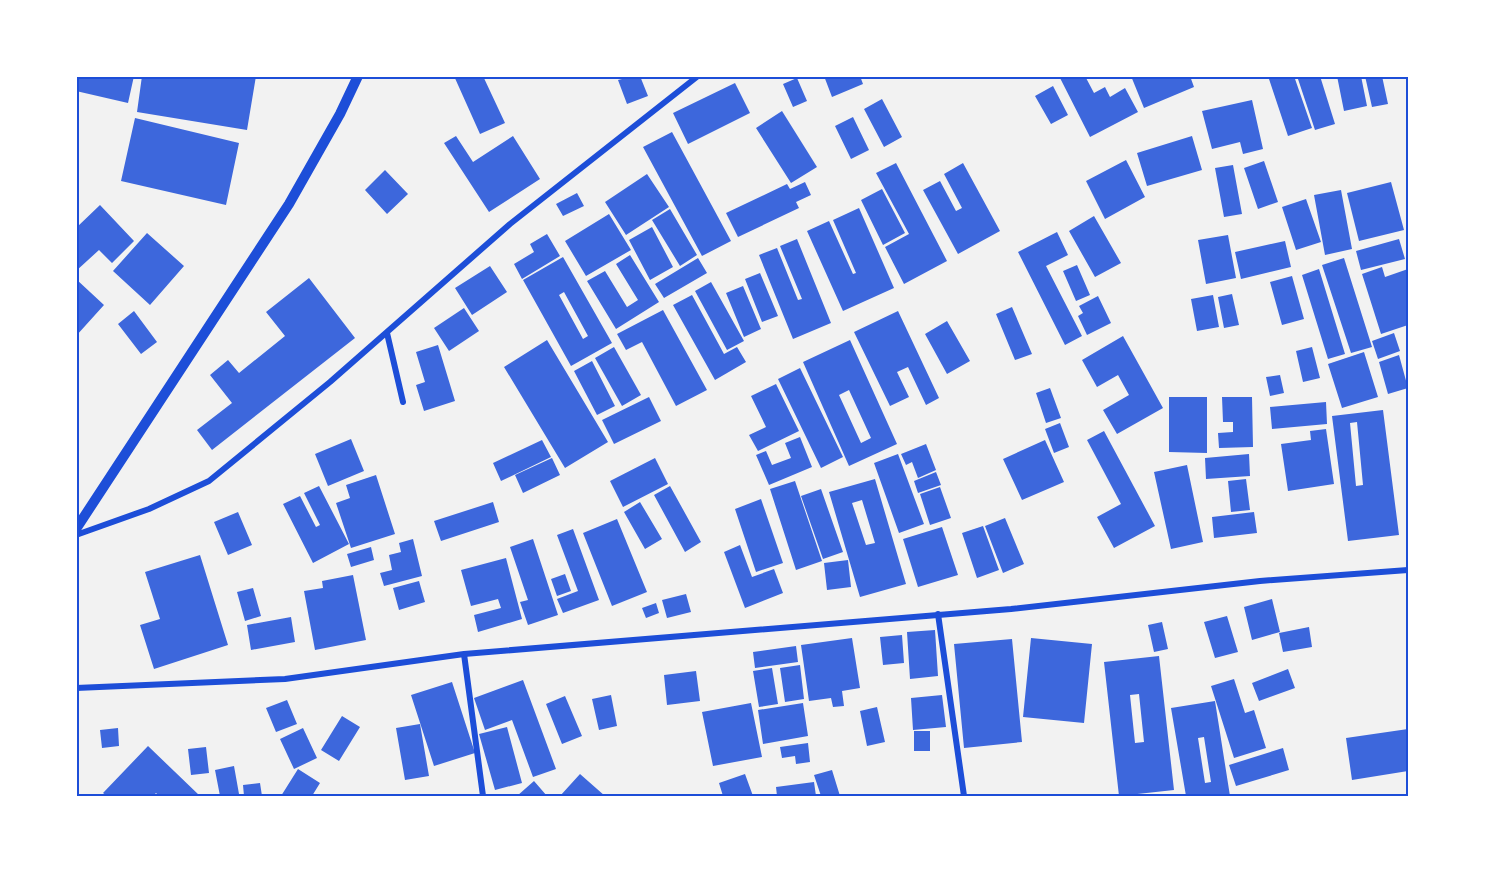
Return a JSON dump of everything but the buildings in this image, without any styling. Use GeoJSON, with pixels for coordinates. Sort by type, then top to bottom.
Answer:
{"type":"FeatureCollection","features":[{"type":"Feature","properties":{"kind":"street"},"geometry":{"type":"LineString","coordinates":[[76,529],[289,204],[340,114],[358,76]]}},
{"type":"Feature","properties":{"kind":"street"},"geometry":{"type":"LineString","coordinates":[[76,535],[149,509],[209,481],[387,333],[510,224],[698,76]]}},
{"type":"Feature","properties":{"kind":"street"},"geometry":{"type":"LineString","coordinates":[[387,333],[403,402]]}},
{"type":"Feature","properties":{"kind":"street"},"geometry":{"type":"LineString","coordinates":[[76,688],[285,679],[464,654],[939,614],[1260,581],[1408,570]]}},
{"type":"Feature","properties":{"kind":"street"},"geometry":{"type":"LineString","coordinates":[[939,614],[964,796]]}},
{"type":"Feature","properties":{"kind":"street"},"geometry":{"type":"LineString","coordinates":[[464,654],[483,796]]}}]}
